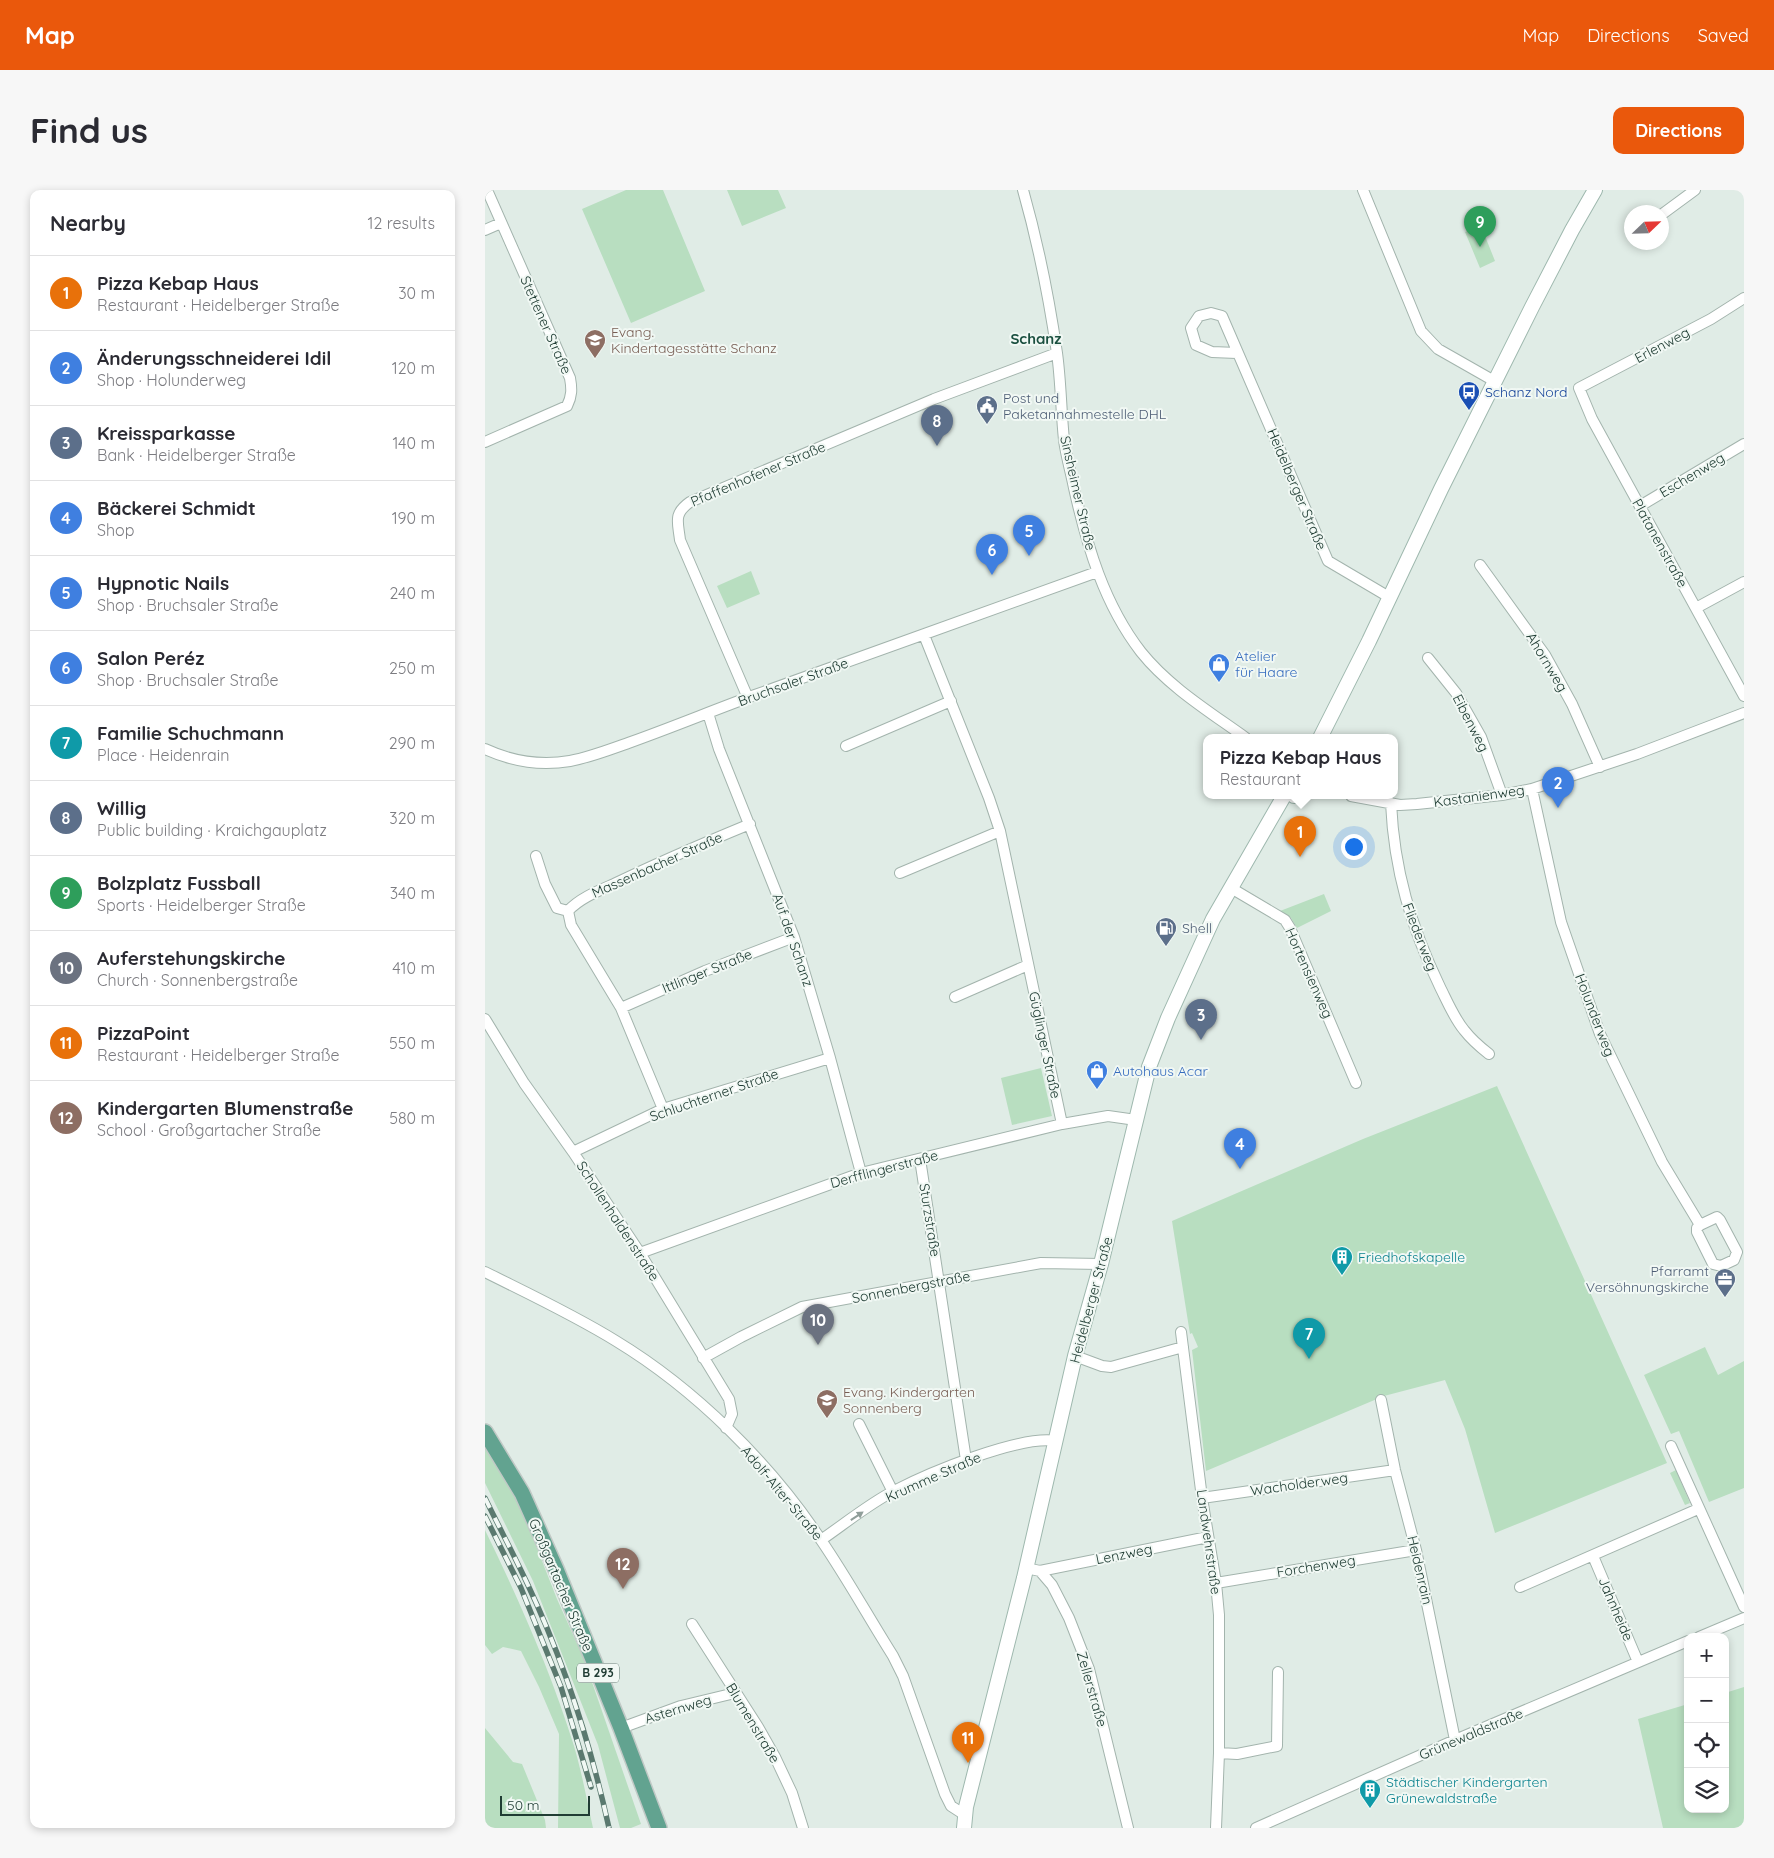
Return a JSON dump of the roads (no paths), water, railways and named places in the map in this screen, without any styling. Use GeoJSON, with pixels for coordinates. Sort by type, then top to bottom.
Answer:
{"type":"FeatureCollection","features":[{"type":"Feature","properties":{"kind":"main road"},"geometry":{"type":"LineString","coordinates":[[1322,734],[1568,238],[1595,190]]}},
{"type":"Feature","properties":{"kind":"main road","name":"Heidelberger Straße"},"geometry":{"type":"LineString","coordinates":[[964,1822],[1033,1570],[1056,1441],[1075,1356],[1101,1264],[1149,1067],[1168,1018],[1213,919],[1282,799]]}},
{"type":"Feature","properties":{"kind":"main road","name":"Großgartacher Straße"},"geometry":{"type":"LineString","coordinates":[[485,1432],[521,1493],[562,1583],[659,1828]]}},
{"type":"Feature","properties":{"kind":"street","name":"Stettener Straße"},"geometry":{"type":"LineString","coordinates":[[485,442],[567,406],[571,398],[572,388],[570,378],[487,190]]}},
{"type":"Feature","properties":{"kind":"street","name":"Sinsheimer Straße"},"geometry":{"type":"LineString","coordinates":[[1023,190],[1035,234],[1057,353],[1066,449],[1078,508],[1097,572],[1109,599],[1141,652],[1182,691],[1241,734]]}},
{"type":"Feature","properties":{"kind":"street"},"geometry":{"type":"LineString","coordinates":[[1363,190],[1421,331],[1438,349],[1496,382]]}},
{"type":"Feature","properties":{"kind":"street"},"geometry":{"type":"LineString","coordinates":[[1669,209],[1695,190]]}},
{"type":"Feature","properties":{"kind":"street"},"geometry":{"type":"LineString","coordinates":[[485,230],[501,224]]}},
{"type":"Feature","properties":{"kind":"street","name":"Erlenweg"},"geometry":{"type":"LineString","coordinates":[[1579,388],[1711,319],[1744,298]]}},
{"type":"Feature","properties":{"kind":"street","name":"Heidelberger Straße"},"geometry":{"type":"LineString","coordinates":[[1237,353],[1212,352],[1196,345],[1191,328],[1199,316],[1211,313],[1222,316],[1328,561],[1389,597]]}},
{"type":"Feature","properties":{"kind":"street","name":"Pfaffenhofener Straße"},"geometry":{"type":"LineString","coordinates":[[748,698],[680,540],[677,518],[680,509],[690,502],[886,419],[961,388],[1057,353]]}},
{"type":"Feature","properties":{"kind":"street","name":"Platanenstraße"},"geometry":{"type":"LineString","coordinates":[[1579,388],[1592,419],[1744,696]]}},
{"type":"Feature","properties":{"kind":"street","name":"Eschenweg"},"geometry":{"type":"LineString","coordinates":[[1640,506],[1744,444]]}},
{"type":"Feature","properties":{"kind":"street","name":"Ahornweg"},"geometry":{"type":"LineString","coordinates":[[1480,564],[1545,655],[1572,704],[1600,767]]}},
{"type":"Feature","properties":{"kind":"street","name":"Bruchsaler Straße"},"geometry":{"type":"LineString","coordinates":[[485,749],[524,761],[551,763],[570,761],[604,751],[1097,572]]}},
{"type":"Feature","properties":{"kind":"street"},"geometry":{"type":"LineString","coordinates":[[1696,608],[1744,582]]}},
{"type":"Feature","properties":{"kind":"street","name":"Güglinger Straße"},"geometry":{"type":"LineString","coordinates":[[925,635],[1000,831],[1062,1124]]}},
{"type":"Feature","properties":{"kind":"street","name":"Eibenweg"},"geometry":{"type":"LineString","coordinates":[[1428,658],[1456,693],[1481,737],[1502,794]]}},
{"type":"Feature","properties":{"kind":"street"},"geometry":{"type":"LineString","coordinates":[[846,746],[951,701]]}},
{"type":"Feature","properties":{"kind":"street","name":"Auf der Schanz"},"geometry":{"type":"LineString","coordinates":[[708,712],[719,749],[794,937],[830,1058],[861,1173]]}},
{"type":"Feature","properties":{"kind":"street","name":"Kastanienweg"},"geometry":{"type":"LineString","coordinates":[[1368,799],[1400,805],[1434,803],[1533,788],[1600,767],[1744,713]]}},
{"type":"Feature","properties":{"kind":"street","name":"Holunderweg"},"geometry":{"type":"LineString","coordinates":[[1533,788],[1561,922],[1600,1034],[1661,1162],[1700,1224]]}},
{"type":"Feature","properties":{"kind":"street","name":"Fliederweg"},"geometry":{"type":"LineString","coordinates":[[1391,803],[1393,839],[1399,877],[1419,942],[1447,1001],[1463,1029],[1489,1054]]}},
{"type":"Feature","properties":{"kind":"street","name":"Massenbacher Straße"},"geometry":{"type":"LineString","coordinates":[[567,911],[573,904],[637,873],[750,824]]}},
{"type":"Feature","properties":{"kind":"street"},"geometry":{"type":"LineString","coordinates":[[901,873],[1000,831]]}},
{"type":"Feature","properties":{"kind":"street"},"geometry":{"type":"LineString","coordinates":[[536,856],[545,884],[557,908],[567,911],[571,925],[621,1008],[663,1109]]}},
{"type":"Feature","properties":{"kind":"street","name":"Hortensienweg"},"geometry":{"type":"LineString","coordinates":[[1231,888],[1285,920],[1356,1083]]}},
{"type":"Feature","properties":{"kind":"street","name":"Ittlinger Straße"},"geometry":{"type":"LineString","coordinates":[[621,1008],[705,971],[794,937]]}},
{"type":"Feature","properties":{"kind":"street"},"geometry":{"type":"LineString","coordinates":[[955,997],[1028,965]]}},
{"type":"Feature","properties":{"kind":"street","name":"Schollenhaldenstraße"},"geometry":{"type":"LineString","coordinates":[[485,1019],[524,1083],[573,1152],[639,1253],[729,1399],[732,1414],[725,1428]]}},
{"type":"Feature","properties":{"kind":"street","name":"Schluchterner Straße"},"geometry":{"type":"LineString","coordinates":[[573,1152],[663,1109],[830,1058]]}},
{"type":"Feature","properties":{"kind":"street","name":"Derfflingerstraße"},"geometry":{"type":"LineString","coordinates":[[639,1253],[861,1173],[1062,1124],[1108,1116],[1136,1120]]}},
{"type":"Feature","properties":{"kind":"street","name":"Sturzstraße"},"geometry":{"type":"LineString","coordinates":[[921,1158],[966,1460]]}},
{"type":"Feature","properties":{"kind":"street","name":"Holunderweg"},"geometry":{"type":"LineString","coordinates":[[1717,1217],[1720,1220],[1737,1252],[1734,1260],[1721,1266],[1713,1264],[1697,1232],[1700,1224],[1717,1217]]}},
{"type":"Feature","properties":{"kind":"street","name":"Sonnenbergstraße"},"geometry":{"type":"LineString","coordinates":[[703,1358],[802,1307],[1041,1263],[1101,1264]]}},
{"type":"Feature","properties":{"kind":"street","name":"Adolf-Alter-Straße"},"geometry":{"type":"LineString","coordinates":[[485,1272],[616,1341],[675,1383],[702,1405],[759,1461],[821,1540],[893,1656],[903,1676],[945,1794],[951,1806],[964,1822]]}},
{"type":"Feature","properties":{"kind":"street","name":"Landwehrstraße"},"geometry":{"type":"LineString","coordinates":[[1181,1332],[1219,1616],[1219,1753],[1216,1828]]}},
{"type":"Feature","properties":{"kind":"street"},"geometry":{"type":"LineString","coordinates":[[1075,1356],[1102,1366],[1111,1367],[1183,1347]]}},
{"type":"Feature","properties":{"kind":"street","name":"Heidenrain"},"geometry":{"type":"LineString","coordinates":[[1381,1400],[1395,1470],[1416,1550],[1455,1740]]}},
{"type":"Feature","properties":{"kind":"street"},"geometry":{"type":"LineString","coordinates":[[859,1424],[893,1492]]}},
{"type":"Feature","properties":{"kind":"street","name":"Krumme Straße"},"geometry":{"type":"LineString","coordinates":[[821,1540],[893,1492],[966,1460],[1000,1449],[1045,1439],[1056,1441]]}},
{"type":"Feature","properties":{"kind":"street"},"geometry":{"type":"LineString","coordinates":[[1671,1446],[1744,1607]]}},
{"type":"Feature","properties":{"kind":"street","name":"Wacholderweg"},"geometry":{"type":"LineString","coordinates":[[1202,1498],[1395,1470]]}},
{"type":"Feature","properties":{"kind":"street"},"geometry":{"type":"LineString","coordinates":[[1520,1587],[1698,1509]]}},
{"type":"Feature","properties":{"kind":"street","name":"Lenzweg"},"geometry":{"type":"LineString","coordinates":[[1033,1570],[1209,1537]]}},
{"type":"Feature","properties":{"kind":"street","name":"Forchenweg"},"geometry":{"type":"LineString","coordinates":[[1216,1583],[1416,1550]]}},
{"type":"Feature","properties":{"kind":"street","name":"Jahnheide"},"geometry":{"type":"LineString","coordinates":[[1593,1556],[1638,1662]]}},
{"type":"Feature","properties":{"kind":"street","name":"Zellerstraße"},"geometry":{"type":"LineString","coordinates":[[1033,1570],[1052,1585],[1069,1618],[1089,1669],[1128,1828]]}},
{"type":"Feature","properties":{"kind":"street"},"geometry":{"type":"LineString","coordinates":[[1708,1633],[1744,1618]]}},
{"type":"Feature","properties":{"kind":"street","name":"Blumenstraße"},"geometry":{"type":"LineString","coordinates":[[691,1624],[759,1727],[793,1793],[803,1828]]}},
{"type":"Feature","properties":{"kind":"street","name":"Grünewaldstraße"},"geometry":{"type":"LineString","coordinates":[[1256,1828],[1455,1740],[1684,1643]]}},
{"type":"Feature","properties":{"kind":"street"},"geometry":{"type":"LineString","coordinates":[[1219,1753],[1237,1754],[1277,1746],[1277,1672]]}},
{"type":"Feature","properties":{"kind":"street","name":"Asternweg"},"geometry":{"type":"LineString","coordinates":[[621,1728],[681,1706],[735,1693]]}},
{"type":"Feature","properties":{"kind":"railway"},"geometry":{"type":"LineString","coordinates":[[485,1498],[527,1583],[564,1672],[585,1734],[609,1828]]}},
{"type":"Feature","properties":{"kind":"railway"},"geometry":{"type":"LineString","coordinates":[[485,1516],[521,1588],[561,1687],[591,1787]]}},
{"type":"Feature","properties":{"kind":"place","name":"Bolzplatz Fussball"},"geometry":{"type":"Point","coordinates":[1480,247]}},
{"type":"Feature","properties":{"kind":"place","name":"Evang. Kindertagesstätte Schanz"},"geometry":{"type":"Point","coordinates":[595,359]}},
{"type":"Feature","properties":{"kind":"place","name":"Schanz Nord"},"geometry":{"type":"Point","coordinates":[1469,411]}},
{"type":"Feature","properties":{"kind":"place","name":"Post und Paketannahmestelle DHL"},"geometry":{"type":"Point","coordinates":[987,425]}},
{"type":"Feature","properties":{"kind":"place","name":"Willig"},"geometry":{"type":"Point","coordinates":[937,446]}},
{"type":"Feature","properties":{"kind":"place","name":"Hypnotic Nails"},"geometry":{"type":"Point","coordinates":[1029,556]}},
{"type":"Feature","properties":{"kind":"place","name":"Salon Peréz"},"geometry":{"type":"Point","coordinates":[992,575]}},
{"type":"Feature","properties":{"kind":"place","name":"Atelier für Haare"},"geometry":{"type":"Point","coordinates":[1219,683]}},
{"type":"Feature","properties":{"kind":"place","name":"Änderungsschneiderei Idil"},"geometry":{"type":"Point","coordinates":[1558,808]}},
{"type":"Feature","properties":{"kind":"place","name":"Pizza Kebap Haus"},"geometry":{"type":"Point","coordinates":[1300,857]}},
{"type":"Feature","properties":{"kind":"place","name":"Shell"},"geometry":{"type":"Point","coordinates":[1166,947]}},
{"type":"Feature","properties":{"kind":"place","name":"Kreissparkasse"},"geometry":{"type":"Point","coordinates":[1201,1040]}},
{"type":"Feature","properties":{"kind":"place","name":"Autohaus Acar"},"geometry":{"type":"Point","coordinates":[1097,1090]}},
{"type":"Feature","properties":{"kind":"place","name":"Bäckerei Schmidt"},"geometry":{"type":"Point","coordinates":[1240,1169]}},
{"type":"Feature","properties":{"kind":"place","name":"Friedhofskapelle"},"geometry":{"type":"Point","coordinates":[1342,1276]}},
{"type":"Feature","properties":{"kind":"place","name":"Pfarramt Versöhnungskirche"},"geometry":{"type":"Point","coordinates":[1725,1298]}},
{"type":"Feature","properties":{"kind":"place","name":"Auferstehungskirche"},"geometry":{"type":"Point","coordinates":[818,1345]}},
{"type":"Feature","properties":{"kind":"place","name":"Familie Schuchmann"},"geometry":{"type":"Point","coordinates":[1309,1359]}},
{"type":"Feature","properties":{"kind":"place","name":"Evang. Kindergarten Sonnenberg"},"geometry":{"type":"Point","coordinates":[827,1419]}},
{"type":"Feature","properties":{"kind":"place","name":"Kindergarten Blumenstraße"},"geometry":{"type":"Point","coordinates":[623,1589]}},
{"type":"Feature","properties":{"kind":"place","name":"PizzaPoint"},"geometry":{"type":"Point","coordinates":[968,1763]}},
{"type":"Feature","properties":{"kind":"place","name":"Städtischer Kindergarten Grünewaldstraße"},"geometry":{"type":"Point","coordinates":[1370,1809]}},
{"type":"Feature","properties":{"kind":"district","name":"Schanz"},"geometry":{"type":"Point","coordinates":[1036,339]}}]}
